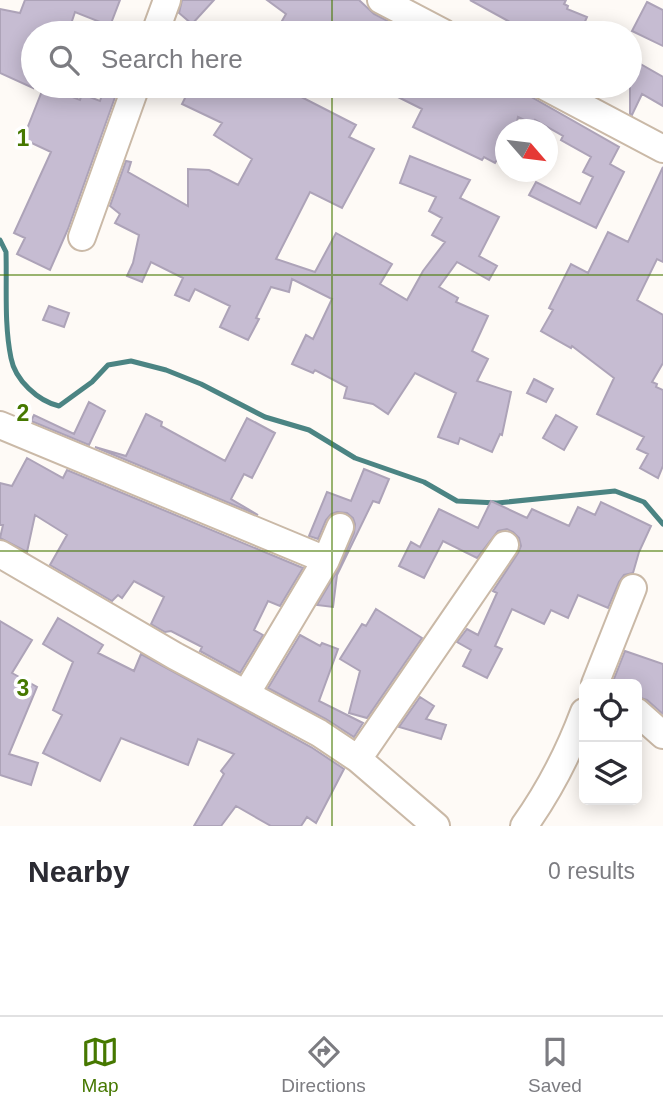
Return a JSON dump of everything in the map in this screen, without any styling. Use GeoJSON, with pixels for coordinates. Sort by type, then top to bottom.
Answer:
{"type":"FeatureCollection","features":[{"type":"Feature","properties":{"kind":"street"},"geometry":{"type":"LineString","coordinates":[[159,21],[167,0]]}},
{"type":"Feature","properties":{"kind":"street"},"geometry":{"type":"LineString","coordinates":[[381,0],[421,21]]}},
{"type":"Feature","properties":{"kind":"street"},"geometry":{"type":"LineString","coordinates":[[82,237],[132,98]]}},
{"type":"Feature","properties":{"kind":"street"},"geometry":{"type":"LineString","coordinates":[[567,98],[663,149]]}},
{"type":"Feature","properties":{"kind":"street"},"geometry":{"type":"LineString","coordinates":[[0,425],[326,560]]}},
{"type":"Feature","properties":{"kind":"street"},"geometry":{"type":"LineString","coordinates":[[247,694],[326,560],[340,527]]}},
{"type":"Feature","properties":{"kind":"street"},"geometry":{"type":"LineString","coordinates":[[358,759],[505,545]]}},
{"type":"Feature","properties":{"kind":"street"},"geometry":{"type":"LineString","coordinates":[[0,554],[175,656],[319,733],[358,759],[436,826]]}},
{"type":"Feature","properties":{"kind":"street"},"geometry":{"type":"LineString","coordinates":[[600,679],[634,588]]}},
{"type":"Feature","properties":{"kind":"street"},"geometry":{"type":"LineString","coordinates":[[642,716],[663,735]]}},
{"type":"Feature","properties":{"kind":"street"},"geometry":{"type":"LineString","coordinates":[[524,826],[538,807],[579,726]]}},
{"type":"Feature","properties":{"kind":"building"},"geometry":{"type":"Polygon","coordinates":[[[25,0],[120,0],[112,21],[98,21],[75,12],[72,21],[21,21],[21,83],[0,73],[0,9],[20,13],[25,0]]]}},
{"type":"Feature","properties":{"kind":"building"},"geometry":{"type":"Polygon","coordinates":[[[182,0],[214,0],[195,21],[188,21],[179,13],[182,0]]]}},
{"type":"Feature","properties":{"kind":"building"},"geometry":{"type":"Polygon","coordinates":[[[267,0],[359,0],[374,14],[388,21],[282,21],[286,14],[267,0]]]}},
{"type":"Feature","properties":{"kind":"building"},"geometry":{"type":"Polygon","coordinates":[[[470,0],[566,0],[564,4],[568,6],[567,9],[587,17],[585,21],[508,21],[470,0]]]}},
{"type":"Feature","properties":{"kind":"building"},"geometry":{"type":"Polygon","coordinates":[[[647,2],[663,10],[663,46],[642,36],[642,21],[637,21],[647,2]]]}},
{"type":"Feature","properties":{"kind":"building"},"geometry":{"type":"Polygon","coordinates":[[[642,65],[663,77],[663,106],[642,94],[642,65]]]}},
{"type":"Feature","properties":{"kind":"building"},"geometry":{"type":"Polygon","coordinates":[[[39,98],[92,98],[100,101],[101,98],[115,98],[68,229],[50,270],[17,254],[25,238],[14,233],[51,152],[23,139],[39,98]]]}},
{"type":"Feature","properties":{"kind":"building"},"geometry":{"type":"Polygon","coordinates":[[[185,98],[303,98],[356,125],[349,137],[374,149],[342,208],[310,192],[276,259],[315,272],[336,233],[392,264],[380,284],[407,300],[423,271],[445,242],[432,235],[442,218],[429,211],[436,197],[400,183],[410,156],[470,180],[460,198],[499,217],[479,256],[497,266],[489,280],[457,262],[439,287],[458,298],[456,302],[488,316],[472,351],[488,359],[477,381],[511,392],[502,435],[500,434],[492,452],[460,438],[458,444],[438,437],[456,393],[415,373],[388,414],[373,404],[344,398],[347,387],[315,370],[313,373],[292,364],[306,335],[313,339],[332,299],[292,279],[289,292],[271,287],[248,340],[220,327],[230,306],[195,289],[189,301],[175,295],[183,278],[151,262],[142,282],[127,276],[133,263],[139,235],[115,223],[120,214],[110,206],[126,161],[131,162],[128,172],[188,206],[188,169],[209,170],[238,185],[252,159],[214,135],[222,123],[182,104],[185,98]]]}},
{"type":"Feature","properties":{"kind":"building"},"geometry":{"type":"Polygon","coordinates":[[[400,98],[533,98],[619,147],[610,164],[624,172],[596,228],[529,195],[536,182],[580,204],[593,177],[583,172],[591,157],[561,140],[563,136],[558,133],[558,119],[495,119],[495,163],[484,157],[482,160],[413,127],[422,109],[400,98]]]}},
{"type":"Feature","properties":{"kind":"building"},"geometry":{"type":"Polygon","coordinates":[[[630,98],[640,98],[632,115],[630,98]]]}},
{"type":"Feature","properties":{"kind":"building"},"geometry":{"type":"Polygon","coordinates":[[[663,167],[663,262],[657,259],[637,300],[663,315],[663,363],[652,382],[663,390],[663,466],[658,478],[640,468],[648,454],[637,449],[644,437],[597,414],[614,378],[572,346],[571,348],[541,331],[553,310],[549,308],[571,264],[588,273],[608,232],[628,242],[663,167]]]}},
{"type":"Feature","properties":{"kind":"building"},"geometry":{"type":"Polygon","coordinates":[[[49,306],[69,313],[64,327],[43,320],[49,306]]]}},
{"type":"Feature","properties":{"kind":"building"},"geometry":{"type":"Polygon","coordinates":[[[534,379],[553,389],[546,402],[527,393],[534,379]]]}},
{"type":"Feature","properties":{"kind":"building"},"geometry":{"type":"Polygon","coordinates":[[[89,402],[105,411],[89,445],[31,421],[34,415],[74,434],[89,402]]]}},
{"type":"Feature","properties":{"kind":"building"},"geometry":{"type":"Polygon","coordinates":[[[146,414],[162,422],[161,426],[225,461],[247,418],[275,433],[252,478],[244,474],[231,499],[258,515],[95,447],[126,456],[146,414]]]}},
{"type":"Feature","properties":{"kind":"building"},"geometry":{"type":"Polygon","coordinates":[[[556,415],[577,427],[564,450],[543,438],[556,415]]]}},
{"type":"Feature","properties":{"kind":"building"},"geometry":{"type":"Polygon","coordinates":[[[27,458],[63,478],[67,470],[303,568],[280,606],[268,601],[254,630],[263,635],[240,673],[200,651],[202,647],[151,624],[164,597],[134,581],[122,598],[118,595],[112,601],[50,565],[67,535],[35,515],[27,552],[0,538],[3,525],[0,525],[0,483],[12,486],[27,458]]]}},
{"type":"Feature","properties":{"kind":"building"},"geometry":{"type":"Polygon","coordinates":[[[364,469],[389,479],[379,503],[373,501],[337,575],[333,607],[317,605],[340,566],[354,533],[353,518],[347,513],[331,514],[318,539],[309,536],[327,492],[351,501],[364,469]]]}},
{"type":"Feature","properties":{"kind":"building"},"geometry":{"type":"Polygon","coordinates":[[[491,501],[527,518],[532,509],[569,526],[578,507],[595,515],[601,502],[651,526],[633,573],[624,575],[619,582],[608,608],[578,595],[568,618],[551,610],[544,624],[512,609],[495,646],[502,649],[487,678],[463,666],[471,650],[457,642],[467,629],[478,635],[497,593],[493,591],[521,546],[519,538],[507,529],[498,531],[477,558],[443,541],[424,578],[399,566],[411,542],[420,547],[439,509],[478,528],[491,501]]]}},
{"type":"Feature","properties":{"kind":"building"},"geometry":{"type":"Polygon","coordinates":[[[376,609],[422,638],[367,718],[349,713],[360,671],[340,659],[362,624],[366,626],[376,609]]]}},
{"type":"Feature","properties":{"kind":"building"},"geometry":{"type":"Polygon","coordinates":[[[58,618],[103,645],[98,653],[134,671],[141,654],[311,747],[344,769],[316,823],[307,817],[301,826],[271,826],[236,806],[221,826],[194,826],[224,774],[221,771],[234,754],[198,739],[188,765],[121,738],[100,781],[43,753],[62,715],[53,710],[73,662],[43,644],[58,618]]]}},
{"type":"Feature","properties":{"kind":"building"},"geometry":{"type":"Polygon","coordinates":[[[0,621],[32,640],[12,673],[37,687],[9,754],[38,763],[31,785],[0,775],[0,621]]]}},
{"type":"Feature","properties":{"kind":"building"},"geometry":{"type":"Polygon","coordinates":[[[300,635],[320,646],[322,643],[338,649],[319,701],[363,723],[354,737],[268,688],[300,635]]]}},
{"type":"Feature","properties":{"kind":"building"},"geometry":{"type":"Polygon","coordinates":[[[625,651],[663,664],[663,714],[642,698],[642,679],[614,679],[625,651]]]}},
{"type":"Feature","properties":{"kind":"building"},"geometry":{"type":"Polygon","coordinates":[[[420,697],[434,706],[426,719],[446,725],[441,739],[399,727],[420,697]]]}},
{"type":"Feature","properties":{"kind":"waterway"},"geometry":{"type":"LineString","coordinates":[[0,240],[6,252],[7,332],[13,366],[22,382],[51,403],[59,406],[92,382],[108,365],[131,361],[166,370],[201,384],[265,417],[309,430],[355,458],[424,482],[457,501],[497,503],[615,491],[644,502],[663,524]]}}]}
